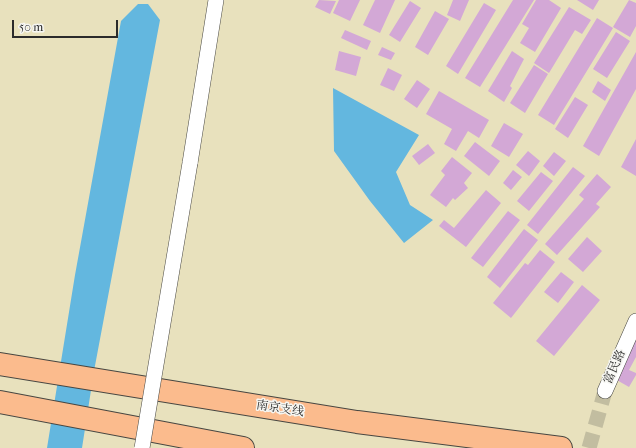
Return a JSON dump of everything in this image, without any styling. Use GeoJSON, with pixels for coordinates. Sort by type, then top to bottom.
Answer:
{"type":"FeatureCollection","features":[{"type":"Feature","properties":{"kind":"highway","name":"南京支线"},"geometry":{"type":"LineString","coordinates":[[0,364],[356,422],[561,448]]}},
{"type":"Feature","properties":{"kind":"highway"},"geometry":{"type":"LineString","coordinates":[[0,402],[244,448]]}},
{"type":"Feature","properties":{"kind":"street"},"geometry":{"type":"LineString","coordinates":[[142,448],[216,0]]}},
{"type":"Feature","properties":{"kind":"street","name":"富民路"},"geometry":{"type":"LineString","coordinates":[[604,391],[636,321]]}},
{"type":"Feature","properties":{"kind":"water"},"geometry":{"type":"Polygon","coordinates":[[[138,4],[148,4],[160,20],[94,371],[82,448],[47,448],[75,275],[121,21],[138,4]]]}},
{"type":"Feature","properties":{"kind":"water"},"geometry":{"type":"Polygon","coordinates":[[[333,88],[419,135],[396,172],[410,205],[433,220],[404,243],[370,201],[334,151],[333,88]]]}},
{"type":"Feature","properties":{"kind":"building"},"geometry":{"type":"Polygon","coordinates":[[[319,0],[336,1],[330,14],[315,7],[319,0]]]}},
{"type":"Feature","properties":{"kind":"building"},"geometry":{"type":"Polygon","coordinates":[[[339,0],[360,0],[350,21],[333,13],[339,0]]]}},
{"type":"Feature","properties":{"kind":"building"},"geometry":{"type":"Polygon","coordinates":[[[375,0],[395,0],[380,33],[363,25],[375,0]]]}},
{"type":"Feature","properties":{"kind":"building"},"geometry":{"type":"Polygon","coordinates":[[[453,0],[469,0],[460,21],[447,15],[453,0]]]}},
{"type":"Feature","properties":{"kind":"building"},"geometry":{"type":"Polygon","coordinates":[[[513,0],[534,0],[480,87],[465,78],[513,0]]]}},
{"type":"Feature","properties":{"kind":"building"},"geometry":{"type":"Polygon","coordinates":[[[536,0],[549,0],[561,8],[535,52],[520,43],[529,28],[522,24],[536,0]]]}},
{"type":"Feature","properties":{"kind":"building"},"geometry":{"type":"Polygon","coordinates":[[[577,0],[599,0],[593,10],[577,0]]]}},
{"type":"Feature","properties":{"kind":"building"},"geometry":{"type":"Polygon","coordinates":[[[629,0],[636,3],[636,26],[630,37],[613,27],[629,0]]]}},
{"type":"Feature","properties":{"kind":"building"},"geometry":{"type":"Polygon","coordinates":[[[410,1],[421,8],[400,42],[389,35],[410,1]]]}},
{"type":"Feature","properties":{"kind":"building"},"geometry":{"type":"Polygon","coordinates":[[[484,3],[496,10],[458,74],[446,66],[484,3]]]}},
{"type":"Feature","properties":{"kind":"building"},"geometry":{"type":"Polygon","coordinates":[[[569,7],[591,20],[582,34],[575,30],[549,73],[534,63],[569,7]]]}},
{"type":"Feature","properties":{"kind":"building"},"geometry":{"type":"Polygon","coordinates":[[[435,11],[449,19],[428,55],[415,47],[435,11]]]}},
{"type":"Feature","properties":{"kind":"building"},"geometry":{"type":"Polygon","coordinates":[[[597,18],[613,28],[554,125],[538,115],[597,18]]]}},
{"type":"Feature","properties":{"kind":"building"},"geometry":{"type":"Polygon","coordinates":[[[345,30],[371,41],[367,50],[341,38],[345,30]]]}},
{"type":"Feature","properties":{"kind":"building"},"geometry":{"type":"Polygon","coordinates":[[[616,32],[630,41],[607,78],[593,69],[616,32]]]}},
{"type":"Feature","properties":{"kind":"building"},"geometry":{"type":"Polygon","coordinates":[[[382,47],[395,53],[391,60],[378,55],[382,47]]]}},
{"type":"Feature","properties":{"kind":"building"},"geometry":{"type":"Polygon","coordinates":[[[339,51],[361,57],[356,76],[335,70],[339,51]]]}},
{"type":"Feature","properties":{"kind":"building"},"geometry":{"type":"Polygon","coordinates":[[[512,51],[524,59],[510,86],[512,88],[504,102],[488,91],[512,51]]]}},
{"type":"Feature","properties":{"kind":"building"},"geometry":{"type":"Polygon","coordinates":[[[636,52],[636,89],[599,156],[583,146],[636,52]]]}},
{"type":"Feature","properties":{"kind":"building"},"geometry":{"type":"Polygon","coordinates":[[[534,65],[548,74],[525,113],[510,103],[534,65]]]}},
{"type":"Feature","properties":{"kind":"building"},"geometry":{"type":"Polygon","coordinates":[[[388,68],[402,75],[394,91],[380,85],[388,68]]]}},
{"type":"Feature","properties":{"kind":"building"},"geometry":{"type":"Polygon","coordinates":[[[417,80],[430,89],[417,108],[404,99],[417,80]]]}},
{"type":"Feature","properties":{"kind":"building"},"geometry":{"type":"Polygon","coordinates":[[[598,81],[611,90],[605,101],[592,92],[598,81]]]}},
{"type":"Feature","properties":{"kind":"building"},"geometry":{"type":"Polygon","coordinates":[[[439,91],[489,120],[479,138],[468,131],[456,151],[444,144],[452,129],[426,114],[439,91]]]}},
{"type":"Feature","properties":{"kind":"building"},"geometry":{"type":"Polygon","coordinates":[[[575,97],[588,105],[568,138],[555,129],[575,97]]]}},
{"type":"Feature","properties":{"kind":"building"},"geometry":{"type":"Polygon","coordinates":[[[504,123],[523,134],[509,157],[491,146],[504,123]]]}},
{"type":"Feature","properties":{"kind":"building"},"geometry":{"type":"Polygon","coordinates":[[[636,139],[636,176],[621,167],[636,139]]]}},
{"type":"Feature","properties":{"kind":"building"},"geometry":{"type":"Polygon","coordinates":[[[475,142],[500,161],[489,176],[464,156],[475,142]]]}},
{"type":"Feature","properties":{"kind":"building"},"geometry":{"type":"Polygon","coordinates":[[[428,144],[435,153],[419,165],[412,156],[428,144]]]}},
{"type":"Feature","properties":{"kind":"building"},"geometry":{"type":"Polygon","coordinates":[[[528,151],[540,161],[529,176],[516,165],[528,151]]]}},
{"type":"Feature","properties":{"kind":"building"},"geometry":{"type":"Polygon","coordinates":[[[554,152],[566,161],[554,176],[543,166],[554,152]]]}},
{"type":"Feature","properties":{"kind":"building"},"geometry":{"type":"Polygon","coordinates":[[[452,157],[472,173],[464,183],[468,188],[455,200],[453,198],[446,207],[430,195],[445,175],[441,171],[452,157]]]}},
{"type":"Feature","properties":{"kind":"building"},"geometry":{"type":"Polygon","coordinates":[[[573,167],[585,176],[538,234],[527,225],[573,167]]]}},
{"type":"Feature","properties":{"kind":"building"},"geometry":{"type":"Polygon","coordinates":[[[513,170],[522,177],[511,190],[503,183],[513,170]]]}},
{"type":"Feature","properties":{"kind":"building"},"geometry":{"type":"Polygon","coordinates":[[[541,172],[553,181],[529,211],[517,201],[541,172]]]}},
{"type":"Feature","properties":{"kind":"building"},"geometry":{"type":"Polygon","coordinates":[[[597,174],[611,187],[596,204],[600,207],[557,255],[545,244],[584,199],[579,195],[597,174]]]}},
{"type":"Feature","properties":{"kind":"building"},"geometry":{"type":"Polygon","coordinates":[[[486,190],[501,203],[466,247],[439,226],[444,220],[454,228],[486,190]]]}},
{"type":"Feature","properties":{"kind":"building"},"geometry":{"type":"Polygon","coordinates":[[[508,211],[520,220],[483,267],[471,258],[508,211]]]}},
{"type":"Feature","properties":{"kind":"building"},"geometry":{"type":"Polygon","coordinates":[[[524,229],[538,240],[500,288],[487,277],[524,229]]]}},
{"type":"Feature","properties":{"kind":"building"},"geometry":{"type":"Polygon","coordinates":[[[587,237],[602,251],[583,272],[568,259],[587,237]]]}},
{"type":"Feature","properties":{"kind":"building"},"geometry":{"type":"Polygon","coordinates":[[[540,250],[555,262],[511,318],[493,303],[525,263],[528,265],[540,250]]]}},
{"type":"Feature","properties":{"kind":"building"},"geometry":{"type":"Polygon","coordinates":[[[561,272],[574,282],[558,303],[544,292],[561,272]]]}},
{"type":"Feature","properties":{"kind":"building"},"geometry":{"type":"Polygon","coordinates":[[[582,285],[600,300],[554,356],[536,341],[582,285]]]}},
{"type":"Feature","properties":{"kind":"building"},"geometry":{"type":"Polygon","coordinates":[[[636,324],[636,357],[629,370],[636,373],[636,375],[629,387],[608,375],[636,324]]]}},
{"type":"Feature","properties":{"kind":"tunnel"},"geometry":{"type":"LineString","coordinates":[[589,448],[605,391]]}}]}
